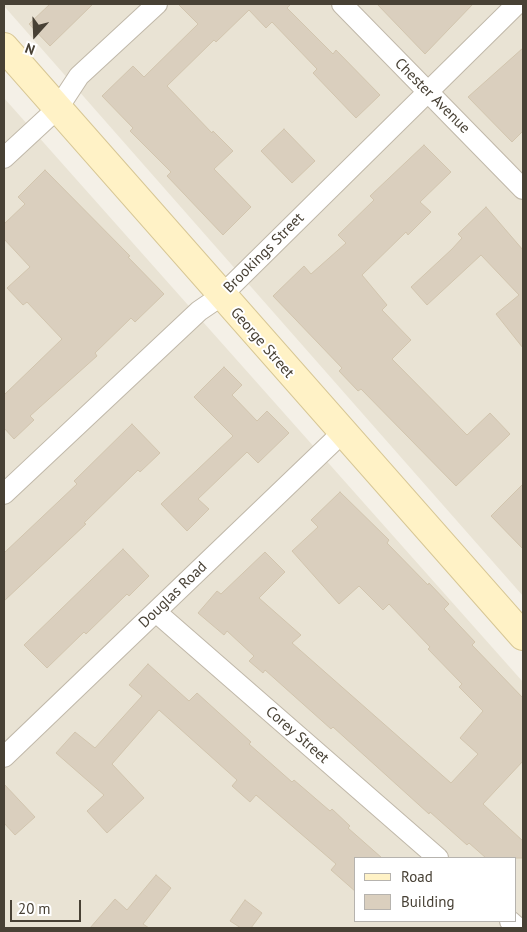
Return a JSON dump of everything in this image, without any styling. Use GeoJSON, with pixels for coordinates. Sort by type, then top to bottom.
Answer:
{"type":"FeatureCollection","features":[{"type":"Feature","properties":{"kind":"street"},"geometry":{"type":"LineString","coordinates":[[4,158],[58,108],[79,76],[157,4]]}},
{"type":"Feature","properties":{"kind":"street","name":"Chester Avenue"},"geometry":{"type":"LineString","coordinates":[[342,4],[523,189]]}},
{"type":"Feature","properties":{"kind":"street","name":"Brookings Street"},"geometry":{"type":"LineString","coordinates":[[4,494],[199,311],[221,296],[517,4]]}},
{"type":"Feature","properties":{"kind":"street","name":"George Street"},"geometry":{"type":"LineString","coordinates":[[4,47],[221,296],[523,636]]}},
{"type":"Feature","properties":{"kind":"street","name":"Douglas Road"},"geometry":{"type":"LineString","coordinates":[[4,757],[342,433]]}},
{"type":"Feature","properties":{"kind":"street","name":"Corey Street"},"geometry":{"type":"LineString","coordinates":[[156,612],[437,857]]}},
{"type":"Feature","properties":{"kind":"shaded area"},"geometry":{"type":"Polygon","coordinates":[[[4,4],[523,4],[523,596],[4,6],[4,4]]]}},
{"type":"Feature","properties":{"kind":"shaded area"},"geometry":{"type":"Polygon","coordinates":[[[4,98],[523,682],[523,928],[4,928],[4,98]]]}},
{"type":"Feature","properties":{"kind":"building"},"geometry":{"type":"Polygon","coordinates":[[[50,4],[93,4],[50,46],[29,24],[50,4]]]}},
{"type":"Feature","properties":{"kind":"building"},"geometry":{"type":"Polygon","coordinates":[[[178,4],[291,4],[287,8],[333,54],[336,50],[380,95],[356,118],[313,73],[317,69],[272,22],[266,28],[249,10],[216,42],[214,40],[167,86],[212,133],[213,131],[233,151],[214,169],[251,207],[223,235],[167,176],[171,172],[130,131],[133,128],[102,96],[133,66],[144,77],[198,24],[178,4]]]}},
{"type":"Feature","properties":{"kind":"building"},"geometry":{"type":"Polygon","coordinates":[[[377,4],[473,4],[425,54],[377,4]]]}},
{"type":"Feature","properties":{"kind":"building"},"geometry":{"type":"Polygon","coordinates":[[[523,48],[523,131],[512,142],[468,97],[523,48]]]}},
{"type":"Feature","properties":{"kind":"building"},"geometry":{"type":"Polygon","coordinates":[[[284,129],[315,161],[292,183],[261,151],[284,129]]]}},
{"type":"Feature","properties":{"kind":"building"},"geometry":{"type":"Polygon","coordinates":[[[424,145],[451,172],[420,202],[431,212],[408,235],[406,232],[362,275],[387,305],[382,310],[411,340],[392,359],[467,435],[490,413],[510,434],[456,486],[361,389],[358,391],[339,371],[342,368],[273,296],[304,266],[311,274],[346,243],[338,235],[374,200],[370,196],[424,145]]]}},
{"type":"Feature","properties":{"kind":"building"},"geometry":{"type":"Polygon","coordinates":[[[45,170],[130,256],[128,257],[164,294],[135,322],[131,318],[95,353],[97,356],[30,416],[34,420],[14,439],[4,428],[4,395],[62,339],[27,302],[23,305],[7,288],[30,267],[4,239],[4,224],[25,204],[18,197],[45,170]]]}},
{"type":"Feature","properties":{"kind":"building"},"geometry":{"type":"Polygon","coordinates":[[[486,207],[523,250],[523,348],[496,314],[519,295],[481,255],[427,305],[411,287],[452,249],[462,238],[458,234],[486,207]]]}},
{"type":"Feature","properties":{"kind":"building"},"geometry":{"type":"Polygon","coordinates":[[[224,367],[242,385],[232,395],[257,421],[267,411],[289,433],[258,463],[247,452],[198,499],[209,509],[187,531],[161,504],[233,436],[194,397],[224,367]]]}},
{"type":"Feature","properties":{"kind":"building"},"geometry":{"type":"Polygon","coordinates":[[[132,424],[160,453],[140,472],[138,470],[84,523],[86,524],[4,601],[4,553],[77,484],[74,481],[132,424]]]}},
{"type":"Feature","properties":{"kind":"building"},"geometry":{"type":"Polygon","coordinates":[[[523,484],[523,549],[491,516],[523,484]]]}},
{"type":"Feature","properties":{"kind":"building"},"geometry":{"type":"Polygon","coordinates":[[[340,492],[389,540],[387,543],[449,604],[444,609],[475,642],[472,645],[523,698],[523,761],[483,804],[523,841],[523,858],[485,857],[469,843],[467,845],[430,812],[429,814],[333,727],[331,729],[265,670],[263,673],[249,661],[254,656],[227,631],[224,635],[198,613],[217,591],[221,594],[265,552],[285,572],[259,598],[301,635],[292,643],[451,783],[478,754],[460,738],[483,711],[459,687],[462,684],[428,649],[430,647],[389,604],[383,610],[359,586],[339,604],[292,551],[318,527],[311,520],[340,492]]]}},
{"type":"Feature","properties":{"kind":"building"},"geometry":{"type":"Polygon","coordinates":[[[123,549],[149,576],[129,596],[127,594],[86,634],[84,632],[47,668],[24,645],[123,549]]]}},
{"type":"Feature","properties":{"kind":"building"},"geometry":{"type":"Polygon","coordinates":[[[148,664],[189,701],[197,693],[251,742],[249,744],[292,782],[294,780],[330,811],[332,809],[350,826],[348,828],[381,857],[354,857],[354,890],[331,870],[336,864],[256,795],[250,802],[232,786],[237,780],[159,710],[112,764],[144,798],[107,833],[87,811],[104,795],[56,753],[75,732],[95,748],[142,696],[129,685],[148,664]]]}},
{"type":"Feature","properties":{"kind":"building"},"geometry":{"type":"Polygon","coordinates":[[[4,784],[35,817],[15,835],[4,823],[4,784]]]}},
{"type":"Feature","properties":{"kind":"building"},"geometry":{"type":"Polygon","coordinates":[[[156,875],[171,888],[143,924],[149,928],[90,928],[115,899],[127,910],[156,875]]]}},
{"type":"Feature","properties":{"kind":"building"},"geometry":{"type":"Polygon","coordinates":[[[245,900],[262,913],[251,928],[241,928],[230,921],[245,900]]]}}]}
